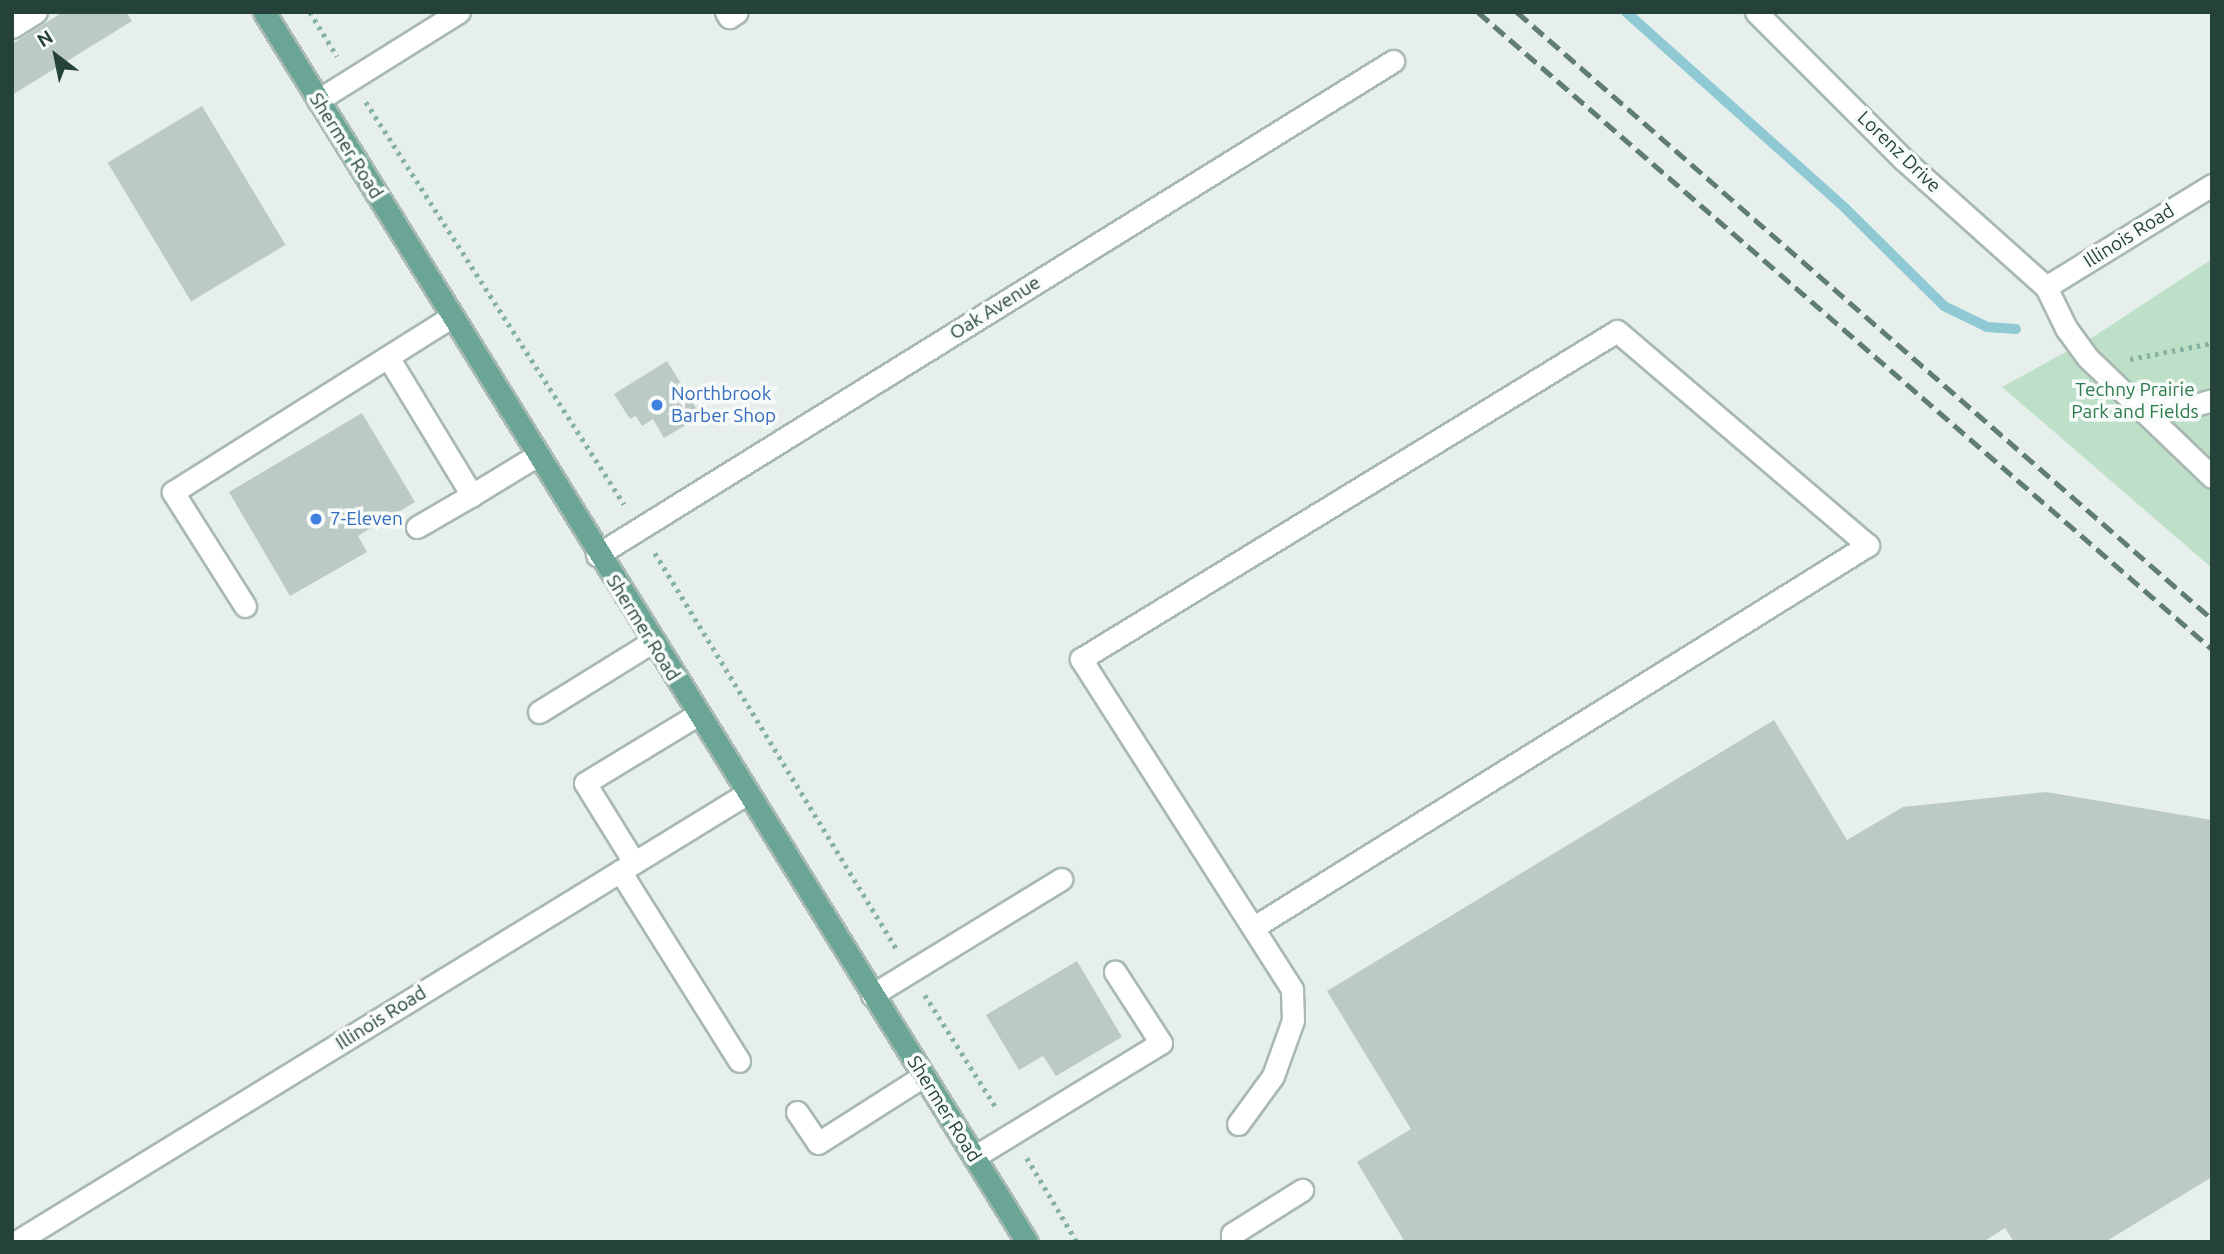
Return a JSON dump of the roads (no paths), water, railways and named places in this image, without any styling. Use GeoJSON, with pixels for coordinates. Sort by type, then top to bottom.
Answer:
{"type":"FeatureCollection","features":[{"type":"Feature","properties":{"kind":"main road","name":"Shermer Road"},"geometry":{"type":"LineString","coordinates":[[264,12],[597,555],[1027,1242]]}},
{"type":"Feature","properties":{"kind":"street"},"geometry":{"type":"LineString","coordinates":[[12,27],[36,12]]}},
{"type":"Feature","properties":{"kind":"street"},"geometry":{"type":"LineString","coordinates":[[318,100],[459,12]]}},
{"type":"Feature","properties":{"kind":"street"},"geometry":{"type":"LineString","coordinates":[[726,12],[729,17],[737,12]]}},
{"type":"Feature","properties":{"kind":"street","name":"Lorenz Drive"},"geometry":{"type":"LineString","coordinates":[[1756,12],[1905,160],[2046,287]]}},
{"type":"Feature","properties":{"kind":"street","name":"Oak Avenue"},"geometry":{"type":"LineString","coordinates":[[597,555],[1393,61]]}},
{"type":"Feature","properties":{"kind":"street","name":"Illinois Road"},"geometry":{"type":"LineString","coordinates":[[2046,287],[2212,185]]}},
{"type":"Feature","properties":{"kind":"street"},"geometry":{"type":"LineString","coordinates":[[2046,287],[2066,328],[2088,358],[2212,477]]}},
{"type":"Feature","properties":{"kind":"street"},"geometry":{"type":"LineString","coordinates":[[245,606],[173,492],[451,317]]}},
{"type":"Feature","properties":{"kind":"street"},"geometry":{"type":"LineString","coordinates":[[1238,1124],[1273,1076],[1293,1020],[1292,989],[1082,659],[1617,331],[1868,545],[1254,926]]}},
{"type":"Feature","properties":{"kind":"street"},"geometry":{"type":"LineString","coordinates":[[388,357],[472,495]]}},
{"type":"Feature","properties":{"kind":"street"},"geometry":{"type":"LineString","coordinates":[[2134,402],[2195,405],[2212,400]]}},
{"type":"Feature","properties":{"kind":"street"},"geometry":{"type":"LineString","coordinates":[[417,527],[536,456]]}},
{"type":"Feature","properties":{"kind":"street"},"geometry":{"type":"LineString","coordinates":[[539,712],[652,642]]}},
{"type":"Feature","properties":{"kind":"street"},"geometry":{"type":"LineString","coordinates":[[697,715],[585,783],[627,867],[738,1061]]}},
{"type":"Feature","properties":{"kind":"street","name":"Illinois Road"},"geometry":{"type":"LineString","coordinates":[[16,1242],[746,794]]}},
{"type":"Feature","properties":{"kind":"street"},"geometry":{"type":"LineString","coordinates":[[872,995],[1061,879]]}},
{"type":"Feature","properties":{"kind":"street"},"geometry":{"type":"LineString","coordinates":[[974,1157],[1161,1043],[1115,972]]}},
{"type":"Feature","properties":{"kind":"street"},"geometry":{"type":"LineString","coordinates":[[797,1112],[818,1143],[923,1076]]}},
{"type":"Feature","properties":{"kind":"street"},"geometry":{"type":"LineString","coordinates":[[1232,1242],[1232,1234],[1302,1190]]}},
{"type":"Feature","properties":{"kind":"waterway"},"geometry":{"type":"LineString","coordinates":[[1626,12],[1846,209],[1944,306],[1987,327],[2016,329]]}},
{"type":"Feature","properties":{"kind":"railway"},"geometry":{"type":"LineString","coordinates":[[1478,12],[2212,649]]}},
{"type":"Feature","properties":{"kind":"railway"},"geometry":{"type":"LineString","coordinates":[[1517,12],[2212,619]]}},
{"type":"Feature","properties":{"kind":"place","name":"Northbrook Barber Shop"},"geometry":{"type":"Point","coordinates":[657,405]}},
{"type":"Feature","properties":{"kind":"place","name":"7-Eleven"},"geometry":{"type":"Point","coordinates":[316,519]}},
{"type":"Feature","properties":{"kind":"park label","name":"Techny Prairie Park and Fields"},"geometry":{"type":"Point","coordinates":[2135,401]}}]}
